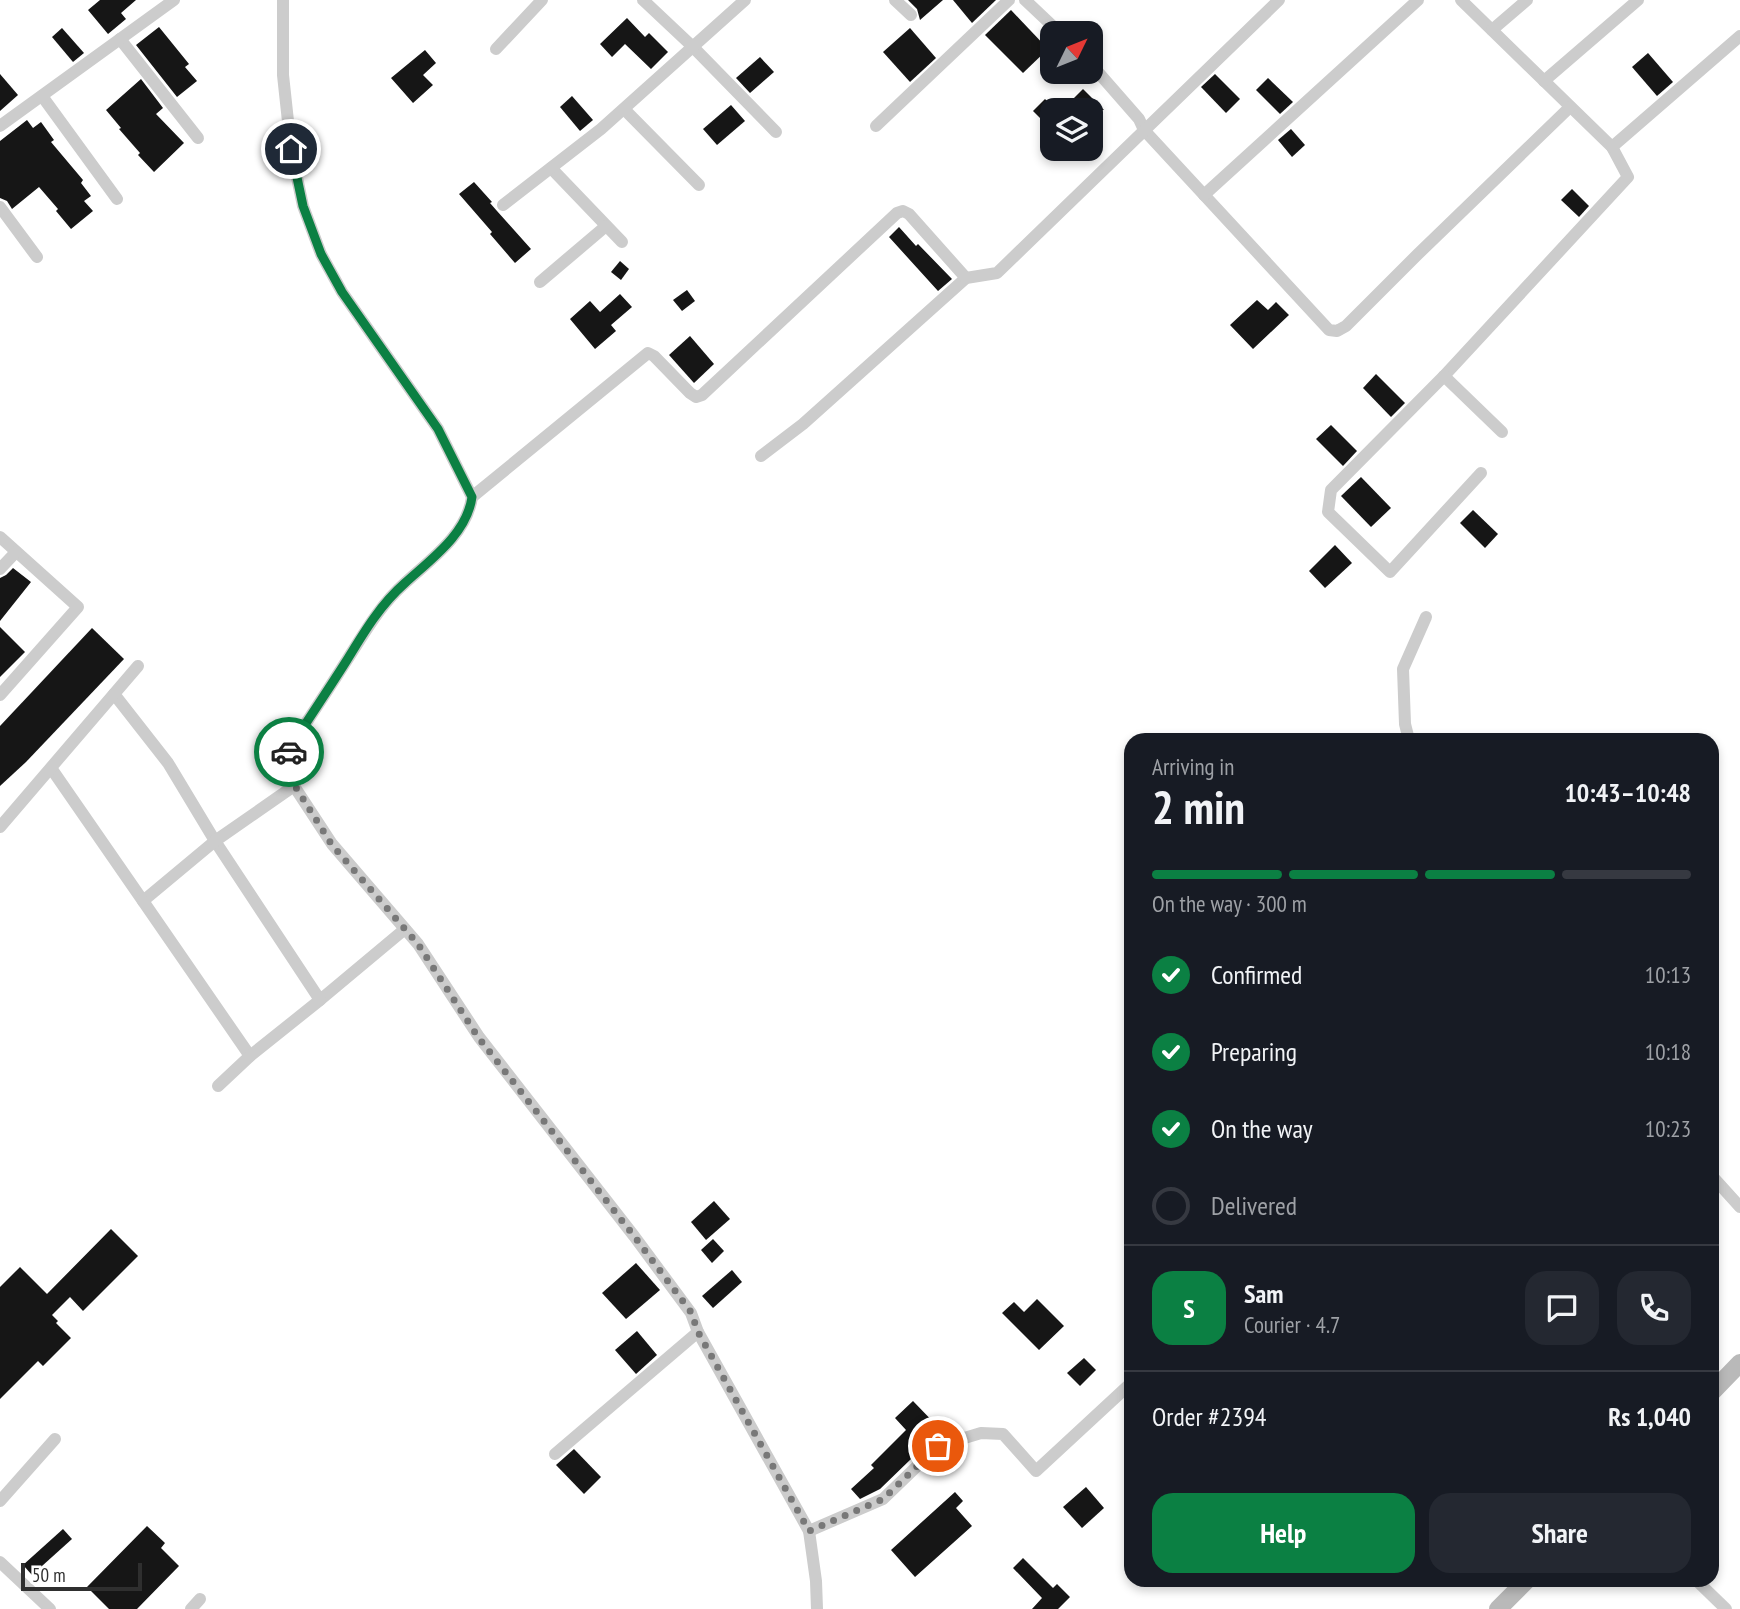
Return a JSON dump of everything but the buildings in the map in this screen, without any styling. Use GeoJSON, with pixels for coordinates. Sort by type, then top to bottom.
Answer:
{"type":"FeatureCollection","features":[{"type":"Feature","properties":{"kind":"street"},"geometry":{"type":"LineString","coordinates":[[0,127],[174,0]]}},
{"type":"Feature","properties":{"kind":"street"},"geometry":{"type":"LineString","coordinates":[[283,0],[283,75],[291,149],[303,206],[321,254],[342,292],[438,429],[472,497],[471,508],[465,519],[441,552],[403,585],[375,615],[289,749],[289,770],[295,786],[332,845],[418,944],[478,1037],[691,1312],[698,1332],[809,1531],[817,1609]]}},
{"type":"Feature","properties":{"kind":"street"},"geometry":{"type":"LineString","coordinates":[[496,49],[542,0]]}},
{"type":"Feature","properties":{"kind":"street"},"geometry":{"type":"LineString","coordinates":[[643,0],[776,132]]}},
{"type":"Feature","properties":{"kind":"street"},"geometry":{"type":"LineString","coordinates":[[503,205],[601,129],[745,0]]}},
{"type":"Feature","properties":{"kind":"street"},"geometry":{"type":"LineString","coordinates":[[895,0],[911,15]]}},
{"type":"Feature","properties":{"kind":"street"},"geometry":{"type":"LineString","coordinates":[[876,125],[1009,0]]}},
{"type":"Feature","properties":{"kind":"street"},"geometry":{"type":"LineString","coordinates":[[1025,0],[1047,21]]}},
{"type":"Feature","properties":{"kind":"street"},"geometry":{"type":"LineString","coordinates":[[761,456],[803,424],[966,278],[997,273],[1279,0]]}},
{"type":"Feature","properties":{"kind":"street"},"geometry":{"type":"LineString","coordinates":[[1204,195],[1418,0]]}},
{"type":"Feature","properties":{"kind":"street"},"geometry":{"type":"LineString","coordinates":[[1461,0],[1612,147],[1628,177],[1444,376],[1331,490],[1328,512],[1390,572],[1480,473]]}},
{"type":"Feature","properties":{"kind":"street"},"geometry":{"type":"LineString","coordinates":[[1492,30],[1527,0]]}},
{"type":"Feature","properties":{"kind":"street"},"geometry":{"type":"LineString","coordinates":[[1544,81],[1638,0]]}},
{"type":"Feature","properties":{"kind":"street"},"geometry":{"type":"LineString","coordinates":[[1612,147],[1740,36]]}},
{"type":"Feature","properties":{"kind":"street"},"geometry":{"type":"LineString","coordinates":[[120,39],[198,138]]}},
{"type":"Feature","properties":{"kind":"street"},"geometry":{"type":"LineString","coordinates":[[1103,78],[1139,119],[1144,130],[1204,195],[1329,330],[1337,331],[1346,326],[1570,107]]}},
{"type":"Feature","properties":{"kind":"street"},"geometry":{"type":"LineString","coordinates":[[42,96],[117,199]]}},
{"type":"Feature","properties":{"kind":"street"},"geometry":{"type":"LineString","coordinates":[[624,108],[699,185]]}},
{"type":"Feature","properties":{"kind":"street"},"geometry":{"type":"LineString","coordinates":[[551,168],[622,242]]}},
{"type":"Feature","properties":{"kind":"street"},"geometry":{"type":"LineString","coordinates":[[0,207],[37,257]]}},
{"type":"Feature","properties":{"kind":"street"},"geometry":{"type":"LineString","coordinates":[[472,497],[648,353],[690,393],[696,397],[702,395],[903,211],[909,214],[966,278]]}},
{"type":"Feature","properties":{"kind":"street"},"geometry":{"type":"LineString","coordinates":[[540,282],[606,226]]}},
{"type":"Feature","properties":{"kind":"street"},"geometry":{"type":"LineString","coordinates":[[1444,376],[1502,432]]}},
{"type":"Feature","properties":{"kind":"street"},"geometry":{"type":"LineString","coordinates":[[0,537],[78,607],[0,695]]}},
{"type":"Feature","properties":{"kind":"street"},"geometry":{"type":"LineString","coordinates":[[0,569],[16,552]]}},
{"type":"Feature","properties":{"kind":"street"},"geometry":{"type":"LineString","coordinates":[[1407,733],[1404,669],[1426,617]]}},
{"type":"Feature","properties":{"kind":"street"},"geometry":{"type":"LineString","coordinates":[[0,827],[138,666]]}},
{"type":"Feature","properties":{"kind":"street"},"geometry":{"type":"LineString","coordinates":[[114,694],[168,763],[215,841],[320,1000]]}},
{"type":"Feature","properties":{"kind":"street"},"geometry":{"type":"LineString","coordinates":[[51,768],[250,1056]]}},
{"type":"Feature","properties":{"kind":"street"},"geometry":{"type":"LineString","coordinates":[[143,901],[215,841],[295,786]]}},
{"type":"Feature","properties":{"kind":"street"},"geometry":{"type":"LineString","coordinates":[[218,1086],[250,1056],[405,929]]}},
{"type":"Feature","properties":{"kind":"street"},"geometry":{"type":"LineString","coordinates":[[1719,1184],[1740,1207]]}},
{"type":"Feature","properties":{"kind":"street"},"geometry":{"type":"LineString","coordinates":[[555,1454],[698,1332]]}},
{"type":"Feature","properties":{"kind":"street"},"geometry":{"type":"LineString","coordinates":[[1719,1385],[1740,1363]]}},
{"type":"Feature","properties":{"kind":"street"},"geometry":{"type":"LineString","coordinates":[[809,1531],[883,1499],[938,1446],[981,1433],[1003,1434],[1036,1471],[1124,1390]]}},
{"type":"Feature","properties":{"kind":"street"},"geometry":{"type":"LineString","coordinates":[[0,1500],[55,1439]]}},
{"type":"Feature","properties":{"kind":"street"},"geometry":{"type":"LineString","coordinates":[[0,1562],[50,1609]]}},
{"type":"Feature","properties":{"kind":"street"},"geometry":{"type":"LineString","coordinates":[[1498,1609],[1520,1587]]}},
{"type":"Feature","properties":{"kind":"street"},"geometry":{"type":"LineString","coordinates":[[1703,1587],[1726,1609]]}},
{"type":"Feature","properties":{"kind":"way so far"},"geometry":{"type":"LineString","coordinates":[[289,752],[289,770],[295,786],[332,845],[418,944],[478,1037],[691,1312],[698,1332],[809,1531],[883,1499],[938,1446]]}},
{"type":"Feature","properties":{"kind":"route"},"geometry":{"type":"LineString","coordinates":[[289,752],[375,615],[403,585],[441,552],[465,519],[471,508],[472,497],[438,429],[342,292],[321,254],[303,206],[291,149]]}}]}
